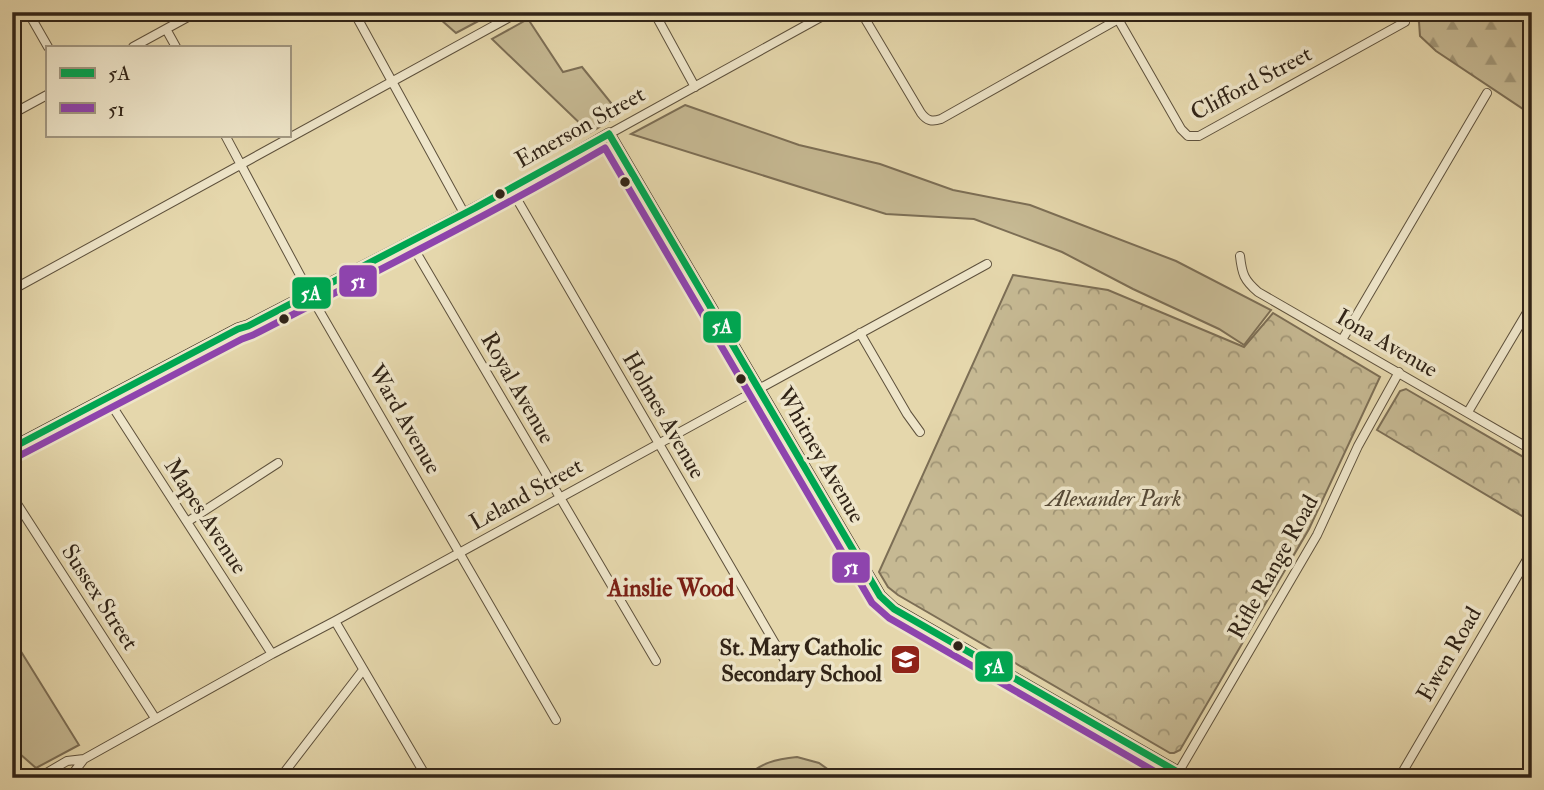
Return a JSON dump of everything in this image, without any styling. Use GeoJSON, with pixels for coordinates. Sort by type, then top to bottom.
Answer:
{"type":"FeatureCollection","features":[{"type":"Feature","properties":{"kind":"main road"},"geometry":{"type":"LineString","coordinates":[[12,771],[20,778]]}},
{"type":"Feature","properties":{"kind":"street"},"geometry":{"type":"LineString","coordinates":[[28,12],[47,46]]}},
{"type":"Feature","properties":{"kind":"street"},"geometry":{"type":"LineString","coordinates":[[135,46],[197,12]]}},
{"type":"Feature","properties":{"kind":"street"},"geometry":{"type":"LineString","coordinates":[[354,12],[464,213]]}},
{"type":"Feature","properties":{"kind":"street"},"geometry":{"type":"LineString","coordinates":[[12,290],[519,12]]}},
{"type":"Feature","properties":{"kind":"street"},"geometry":{"type":"LineString","coordinates":[[654,12],[695,87]]}},
{"type":"Feature","properties":{"kind":"street","name":"Emerson Street"},"geometry":{"type":"LineString","coordinates":[[12,448],[511,189],[830,12]]}},
{"type":"Feature","properties":{"kind":"street"},"geometry":{"type":"LineString","coordinates":[[861,12],[921,113],[933,122],[942,120],[1116,16],[1131,12]]}},
{"type":"Feature","properties":{"kind":"street","name":"Clifford Street"},"geometry":{"type":"LineString","coordinates":[[1116,16],[1181,129],[1188,136],[1199,136],[1405,22]]}},
{"type":"Feature","properties":{"kind":"street"},"geometry":{"type":"LineString","coordinates":[[166,29],[175,46]]}},
{"type":"Feature","properties":{"kind":"street"},"geometry":{"type":"LineString","coordinates":[[1342,340],[1488,93]]}},
{"type":"Feature","properties":{"kind":"street"},"geometry":{"type":"LineString","coordinates":[[12,114],[46,96]]}},
{"type":"Feature","properties":{"kind":"street","name":"Whitney Avenue"},"geometry":{"type":"LineString","coordinates":[[609,134],[880,596],[894,609],[1180,776]]}},
{"type":"Feature","properties":{"kind":"street","name":"Ward Avenue"},"geometry":{"type":"LineString","coordinates":[[226,136],[311,293],[556,720]]}},
{"type":"Feature","properties":{"kind":"street","name":"Holmes Avenue"},"geometry":{"type":"LineString","coordinates":[[511,189],[784,659]]}},
{"type":"Feature","properties":{"kind":"street","name":"Royal Avenue"},"geometry":{"type":"LineString","coordinates":[[411,242],[656,661]]}},
{"type":"Feature","properties":{"kind":"street","name":"Iona Avenue"},"geometry":{"type":"LineString","coordinates":[[1240,256],[1246,282],[1258,292],[1532,450]]}},
{"type":"Feature","properties":{"kind":"street","name":"Leland Street"},"geometry":{"type":"LineString","coordinates":[[38,778],[67,761],[84,759],[987,264]]}},
{"type":"Feature","properties":{"kind":"street"},"geometry":{"type":"LineString","coordinates":[[1468,412],[1532,304]]}},
{"type":"Feature","properties":{"kind":"street"},"geometry":{"type":"LineString","coordinates":[[860,333],[920,432]]}},
{"type":"Feature","properties":{"kind":"street","name":"Rifle Range Road"},"geometry":{"type":"LineString","coordinates":[[1180,776],[1317,535],[1358,446],[1399,372]]}},
{"type":"Feature","properties":{"kind":"street","name":"Mapes Avenue"},"geometry":{"type":"LineString","coordinates":[[107,398],[272,654]]}},
{"type":"Feature","properties":{"kind":"street"},"geometry":{"type":"LineString","coordinates":[[187,522],[278,463]]}},
{"type":"Feature","properties":{"kind":"street","name":"Sussex Street"},"geometry":{"type":"LineString","coordinates":[[12,496],[155,718]]}},
{"type":"Feature","properties":{"kind":"street","name":"Ewen Road"},"geometry":{"type":"LineString","coordinates":[[1399,778],[1532,551]]}},
{"type":"Feature","properties":{"kind":"street"},"geometry":{"type":"LineString","coordinates":[[335,621],[427,778]]}},
{"type":"Feature","properties":{"kind":"street"},"geometry":{"type":"LineString","coordinates":[[280,778],[363,670]]}},
{"type":"Feature","properties":{"kind":"street","name":"Leland Street"},"geometry":{"type":"LineString","coordinates":[[65,778],[75,772],[84,759]]}},
{"type":"Feature","properties":{"kind":"green space"},"geometry":{"type":"Polygon","coordinates":[[[432,12],[476,12],[484,18],[456,33],[432,12]]]}},
{"type":"Feature","properties":{"kind":"green space"},"geometry":{"type":"Polygon","coordinates":[[[1410,12],[1532,12],[1532,115],[1436,51],[1420,36],[1419,22],[1410,12]]]}},
{"type":"Feature","properties":{"kind":"green space"},"geometry":{"type":"Polygon","coordinates":[[[528,19],[563,72],[582,67],[620,114],[590,133],[492,39],[528,19]]]}},
{"type":"Feature","properties":{"kind":"green space"},"geometry":{"type":"Polygon","coordinates":[[[685,105],[799,145],[880,164],[953,190],[1030,205],[1176,261],[1271,310],[1244,345],[1219,329],[1062,252],[974,219],[886,214],[631,134],[685,105]]]}},
{"type":"Feature","properties":{"kind":"green space","name":"Alexander Park"},"geometry":{"type":"Polygon","coordinates":[[[1013,275],[1108,290],[1244,347],[1273,313],[1380,377],[1309,529],[1180,750],[1174,753],[898,595],[888,587],[879,572],[1013,275]]]}},
{"type":"Feature","properties":{"kind":"green space"},"geometry":{"type":"Polygon","coordinates":[[[1406,389],[1532,462],[1532,522],[1377,430],[1400,391],[1406,389]]]}},
{"type":"Feature","properties":{"kind":"green space"},"geometry":{"type":"Polygon","coordinates":[[[12,637],[79,745],[36,768],[12,747],[12,637]]]}},
{"type":"Feature","properties":{"kind":"green space"},"geometry":{"type":"Polygon","coordinates":[[[797,757],[819,763],[840,778],[820,778],[796,770],[777,772],[765,778],[745,778],[769,763],[797,757]]]}},
{"type":"Feature","properties":{"kind":"transit line","name":"5A"},"geometry":{"type":"LineString","coordinates":[[609,134],[880,596],[894,609],[1188,778]]}},
{"type":"Feature","properties":{"kind":"transit line","name":"5A"},"geometry":{"type":"LineString","coordinates":[[12,448],[475,208],[609,134]]}},
{"type":"Feature","properties":{"kind":"transit line","name":"51"},"geometry":{"type":"LineString","coordinates":[[17,457],[430,244],[605,148],[872,603],[889,618],[1166,778]]}},
{"type":"Feature","properties":{"kind":"place","name":"St. Mary Catholic Secondary School"},"geometry":{"type":"Point","coordinates":[905,660]}},
{"type":"Feature","properties":{"kind":"district","name":"Ainslie Wood"},"geometry":{"type":"Point","coordinates":[671,588]}}]}
